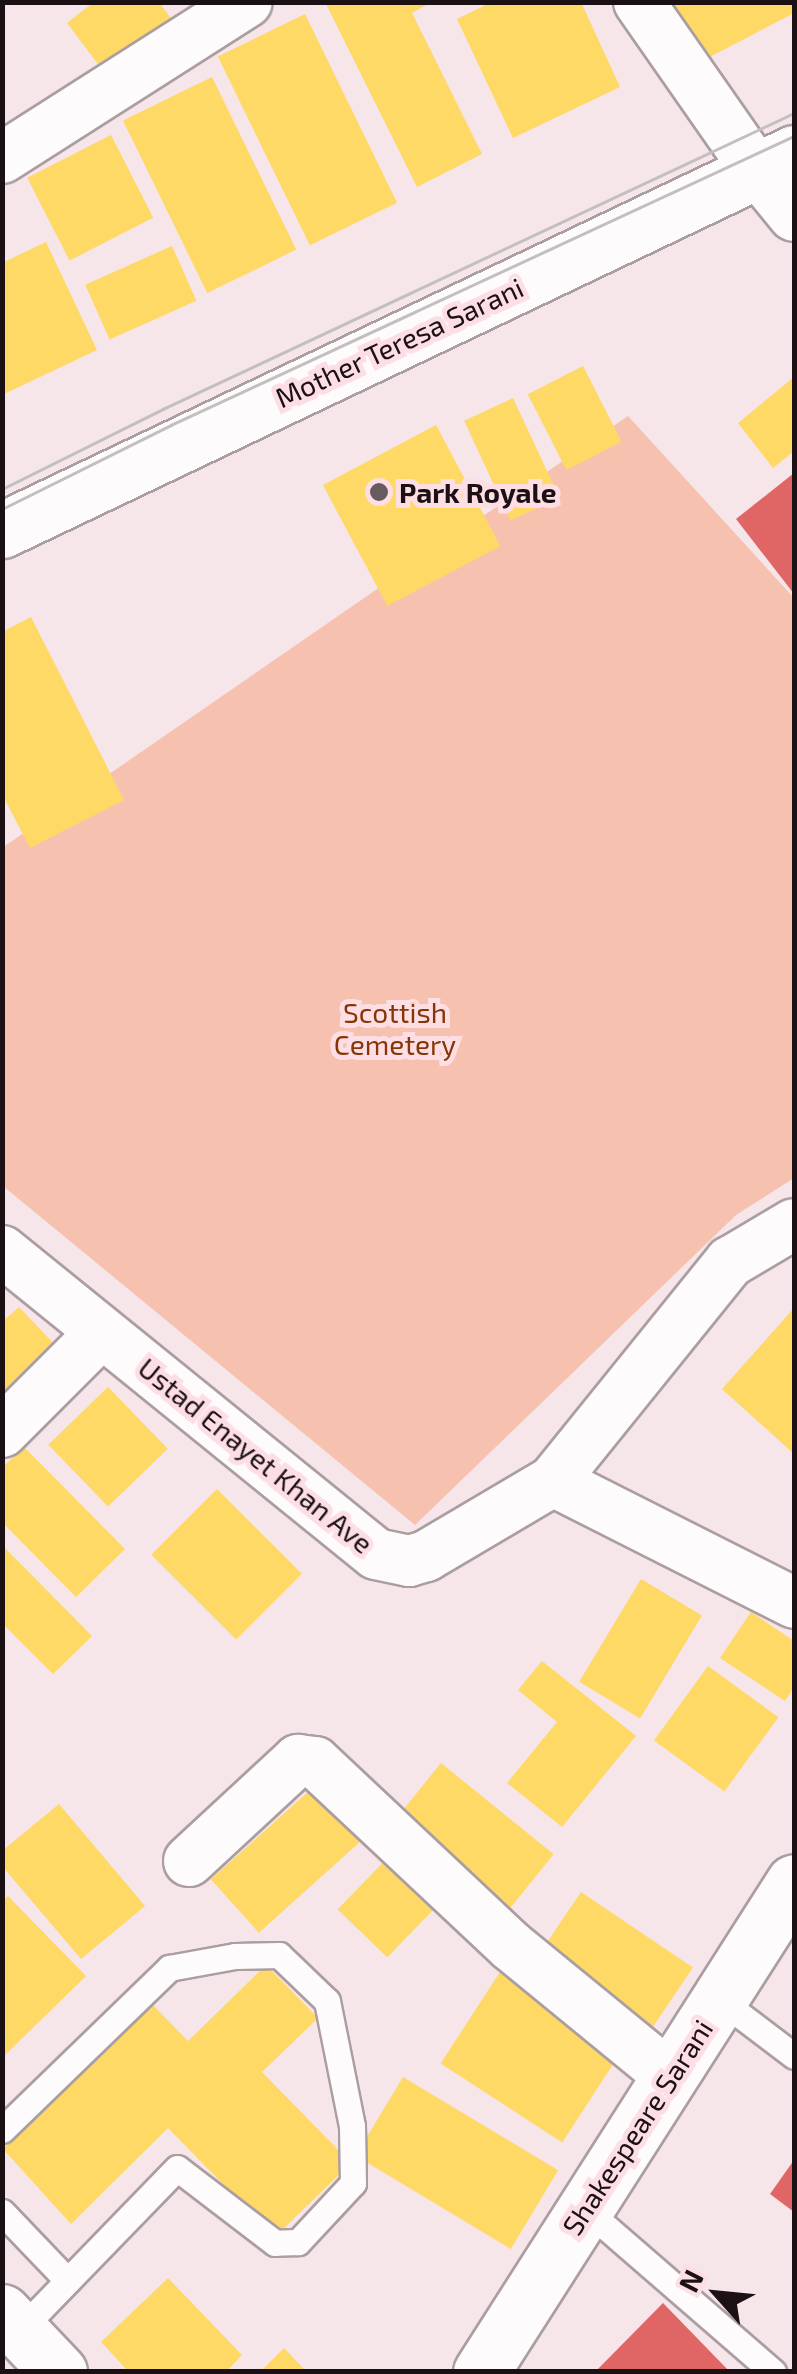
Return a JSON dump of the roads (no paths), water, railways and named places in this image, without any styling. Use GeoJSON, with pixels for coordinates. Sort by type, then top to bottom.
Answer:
{"type":"FeatureCollection","features":[{"type":"Feature","properties":{"kind":"main road","name":"Mother Teresa Sarani"},"geometry":{"type":"LineString","coordinates":[[2,530],[776,162]]}},
{"type":"Feature","properties":{"kind":"main road","name":"Shakespeare Sarani"},"geometry":{"type":"LineString","coordinates":[[480,2372],[794,1882]]}},
{"type":"Feature","properties":{"kind":"main road"},"geometry":{"type":"LineString","coordinates":[[11,2321],[59,2372]]}},
{"type":"Feature","properties":{"kind":"street"},"geometry":{"type":"LineString","coordinates":[[639,2],[776,162],[794,216]]}},
{"type":"Feature","properties":{"kind":"street"},"geometry":{"type":"LineString","coordinates":[[2,158],[216,11]]}},
{"type":"Feature","properties":{"kind":"street"},"geometry":{"type":"LineString","coordinates":[[794,1224],[730,1262],[553,1481],[794,1603]]}},
{"type":"Feature","properties":{"kind":"street","name":"Ustad Enayet Khan Ave"},"geometry":{"type":"LineString","coordinates":[[2,1252],[376,1554],[408,1561],[426,1556],[553,1481]]}},
{"type":"Feature","properties":{"kind":"street"},"geometry":{"type":"LineString","coordinates":[[2,1432],[102,1332]]}},
{"type":"Feature","properties":{"kind":"street"},"geometry":{"type":"LineString","coordinates":[[189,1862],[298,1760],[315,1762],[511,1946],[670,2076]]}},
{"type":"Feature","properties":{"kind":"lane"},"geometry":{"type":"LineString","coordinates":[[2,2130],[169,1968],[235,1956],[278,1955],[327,2002],[352,2126],[353,2183],[298,2242],[274,2243],[177,2168],[68,2281],[11,2321]]}},
{"type":"Feature","properties":{"kind":"lane"},"geometry":{"type":"LineString","coordinates":[[720,1999],[794,2056]]}},
{"type":"Feature","properties":{"kind":"lane"},"geometry":{"type":"LineString","coordinates":[[584,2209],[772,2372]]}},
{"type":"Feature","properties":{"kind":"lane"},"geometry":{"type":"LineString","coordinates":[[2,2212],[68,2281]]}},
{"type":"Feature","properties":{"kind":"tram line"},"geometry":{"type":"LineString","coordinates":[[2,489],[163,409],[794,113]]}},
{"type":"Feature","properties":{"kind":"tram line"},"geometry":{"type":"LineString","coordinates":[[2,509],[171,425],[794,136]]}},
{"type":"Feature","properties":{"kind":"place","name":"Park Royale"},"geometry":{"type":"Point","coordinates":[379,492]}},
{"type":"Feature","properties":{"kind":"park label","name":"Scottish Cemetery"},"geometry":{"type":"Point","coordinates":[395,1028]}}]}
